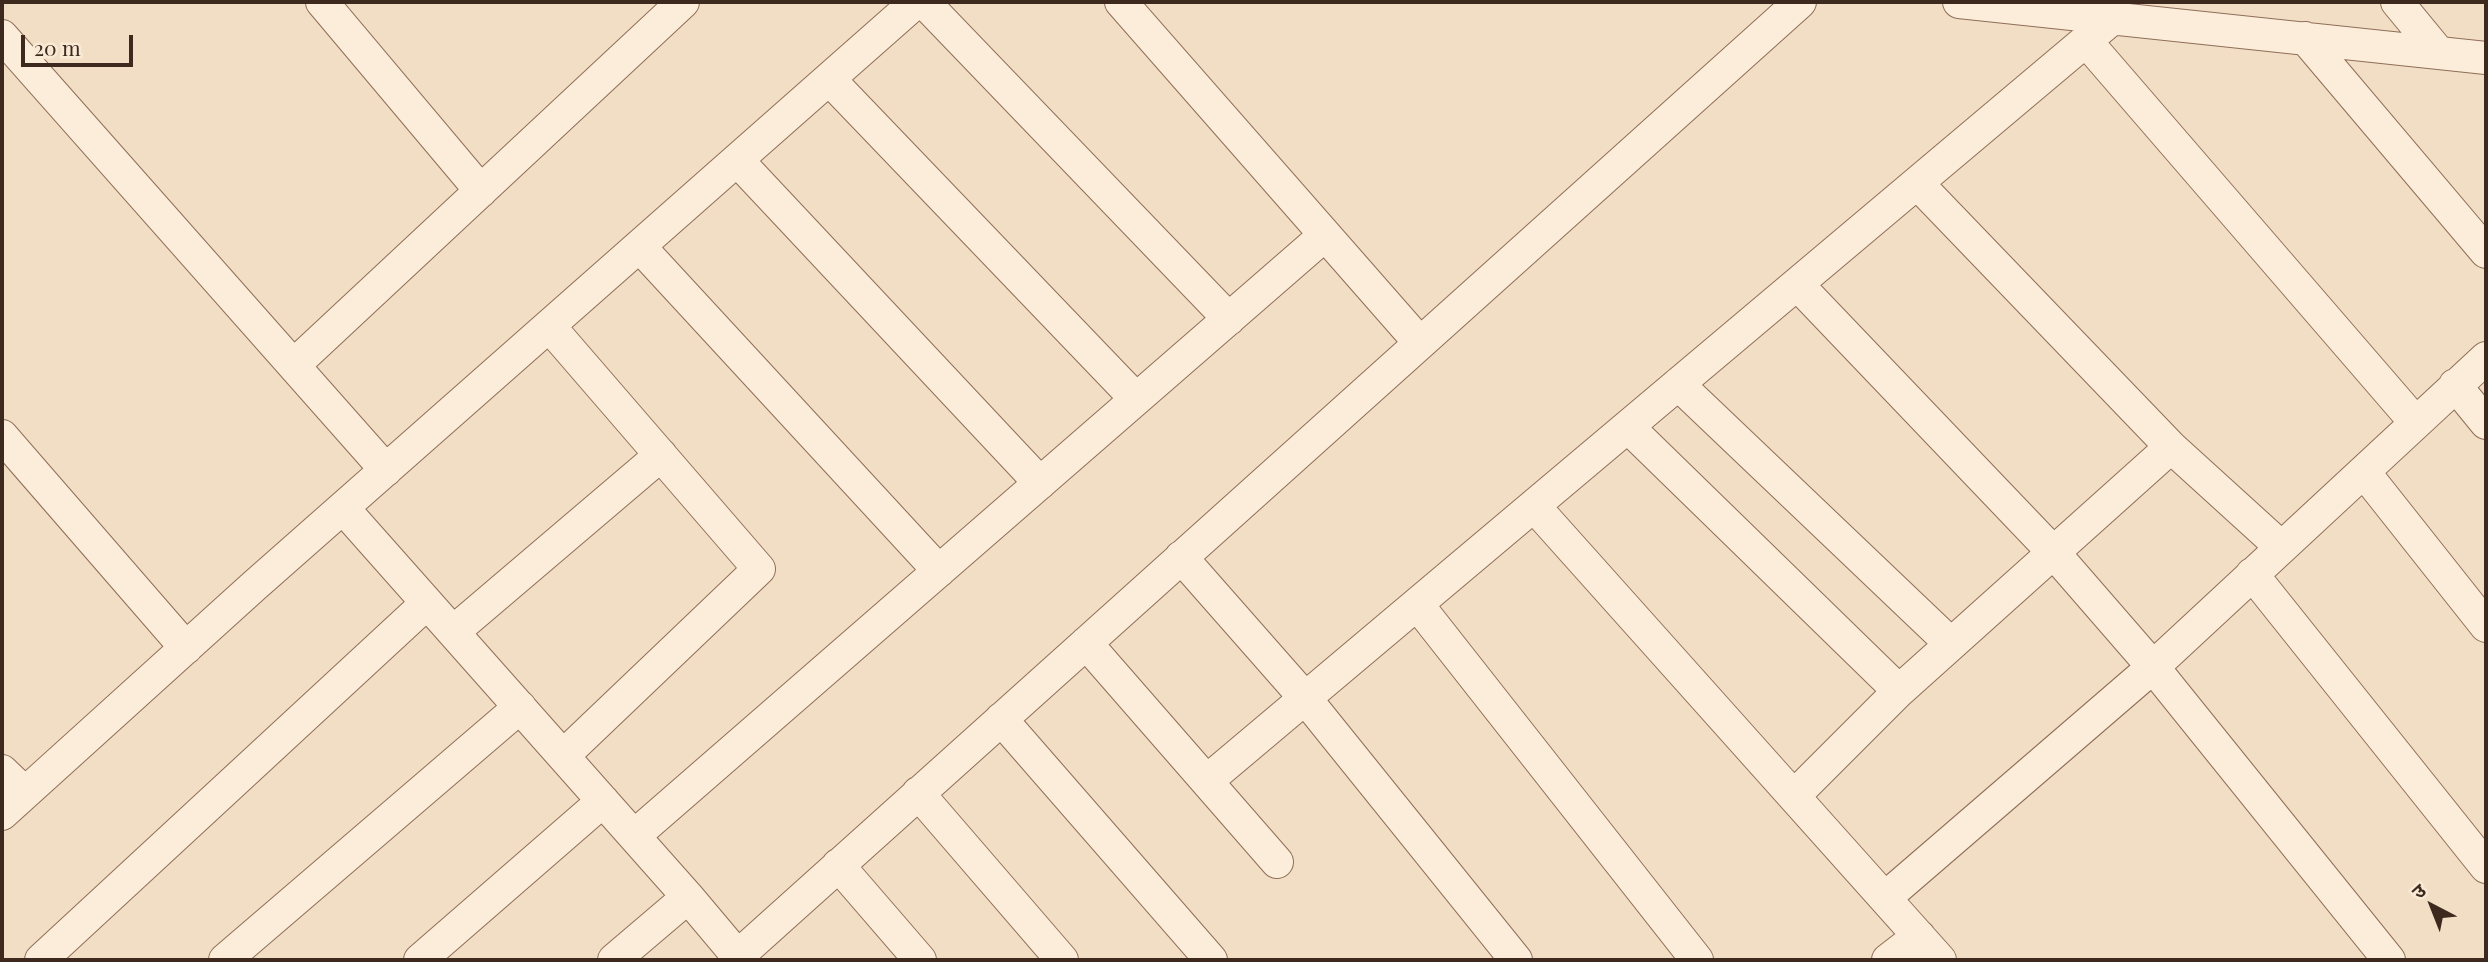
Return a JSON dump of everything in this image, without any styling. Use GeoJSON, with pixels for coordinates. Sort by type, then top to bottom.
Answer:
{"type":"FeatureCollection","features":[{"type":"Feature","properties":{"kind":"street"},"geometry":{"type":"LineString","coordinates":[[322,2],[481,191]]}},
{"type":"Feature","properties":{"kind":"street"},"geometry":{"type":"LineString","coordinates":[[294,365],[683,2]]}},
{"type":"Feature","properties":{"kind":"street"},"geometry":{"type":"LineString","coordinates":[[2,814],[343,508],[916,2]]}},
{"type":"Feature","properties":{"kind":"street"},"geometry":{"type":"LineString","coordinates":[[925,2],[1228,319]]}},
{"type":"Feature","properties":{"kind":"street"},"geometry":{"type":"LineString","coordinates":[[1121,2],[1420,343]]}},
{"type":"Feature","properties":{"kind":"street"},"geometry":{"type":"LineString","coordinates":[[343,508],[740,958],[838,865],[1800,2]]}},
{"type":"Feature","properties":{"kind":"street"},"geometry":{"type":"LineString","coordinates":[[1959,2],[2052,7],[2114,18],[2486,58]]}},
{"type":"Feature","properties":{"kind":"street"},"geometry":{"type":"LineString","coordinates":[[2397,2],[2440,53]]}},
{"type":"Feature","properties":{"kind":"street"},"geometry":{"type":"LineString","coordinates":[[1208,780],[2114,18]]}},
{"type":"Feature","properties":{"kind":"street"},"geometry":{"type":"LineString","coordinates":[[2,36],[386,470]]}},
{"type":"Feature","properties":{"kind":"street"},"geometry":{"type":"LineString","coordinates":[[2305,38],[2486,252]]}},
{"type":"Feature","properties":{"kind":"street"},"geometry":{"type":"LineString","coordinates":[[2086,41],[2416,423]]}},
{"type":"Feature","properties":{"kind":"street"},"geometry":{"type":"LineString","coordinates":[[830,80],[1136,399]]}},
{"type":"Feature","properties":{"kind":"street"},"geometry":{"type":"LineString","coordinates":[[738,161],[1040,483]]}},
{"type":"Feature","properties":{"kind":"street"},"geometry":{"type":"LineString","coordinates":[[1917,183],[2171,447],[2281,547]]}},
{"type":"Feature","properties":{"kind":"street"},"geometry":{"type":"LineString","coordinates":[[635,836],[1325,235]]}},
{"type":"Feature","properties":{"kind":"street"},"geometry":{"type":"LineString","coordinates":[[640,247],[940,571]]}},
{"type":"Feature","properties":{"kind":"street"},"geometry":{"type":"LineString","coordinates":[[1797,284],[2054,553],[2153,667],[2389,960]]}},
{"type":"Feature","properties":{"kind":"street"},"geometry":{"type":"LineString","coordinates":[[550,327],[759,569],[563,756]]}},
{"type":"Feature","properties":{"kind":"street"},"geometry":{"type":"LineString","coordinates":[[1885,898],[2153,667],[2486,358]]}},
{"type":"Feature","properties":{"kind":"street"},"geometry":{"type":"LineString","coordinates":[[1678,384],[1951,644]]}},
{"type":"Feature","properties":{"kind":"street"},"geometry":{"type":"LineString","coordinates":[[2455,385],[2486,423]]}},
{"type":"Feature","properties":{"kind":"street"},"geometry":{"type":"LineString","coordinates":[[1628,427],[1899,691]]}},
{"type":"Feature","properties":{"kind":"street"},"geometry":{"type":"LineString","coordinates":[[2,436],[186,648]]}},
{"type":"Feature","properties":{"kind":"street"},"geometry":{"type":"LineString","coordinates":[[1794,796],[1899,691],[2171,447]]}},
{"type":"Feature","properties":{"kind":"street"},"geometry":{"type":"LineString","coordinates":[[453,632],[661,455]]}},
{"type":"Feature","properties":{"kind":"street"},"geometry":{"type":"LineString","coordinates":[[2364,472],[2486,626]]}},
{"type":"Feature","properties":{"kind":"street"},"geometry":{"type":"LineString","coordinates":[[1534,506],[1940,960]]}},
{"type":"Feature","properties":{"kind":"street"},"geometry":{"type":"LineString","coordinates":[[1181,557],[1305,698],[1516,960]]}},
{"type":"Feature","properties":{"kind":"street"},"geometry":{"type":"LineString","coordinates":[[2252,574],[2486,867]]}},
{"type":"Feature","properties":{"kind":"street"},"geometry":{"type":"LineString","coordinates":[[41,960],[427,603]]}},
{"type":"Feature","properties":{"kind":"street"},"geometry":{"type":"LineString","coordinates":[[1417,604],[1697,960]]}},
{"type":"Feature","properties":{"kind":"street"},"geometry":{"type":"LineString","coordinates":[[1086,643],[1277,862]]}},
{"type":"Feature","properties":{"kind":"street"},"geometry":{"type":"LineString","coordinates":[[225,960],[520,707]]}},
{"type":"Feature","properties":{"kind":"street"},"geometry":{"type":"LineString","coordinates":[[1001,719],[1211,960]]}},
{"type":"Feature","properties":{"kind":"street"},"geometry":{"type":"LineString","coordinates":[[2,771],[25,793]]}},
{"type":"Feature","properties":{"kind":"street"},"geometry":{"type":"LineString","coordinates":[[918,793],[1062,960]]}},
{"type":"Feature","properties":{"kind":"street"},"geometry":{"type":"LineString","coordinates":[[420,960],[603,801]]}},
{"type":"Feature","properties":{"kind":"street"},"geometry":{"type":"LineString","coordinates":[[838,865],[920,960]]}},
{"type":"Feature","properties":{"kind":"street"},"geometry":{"type":"LineString","coordinates":[[614,960],[688,897]]}},
{"type":"Feature","properties":{"kind":"street"},"geometry":{"type":"LineString","coordinates":[[1888,960],[1919,936]]}}]}
